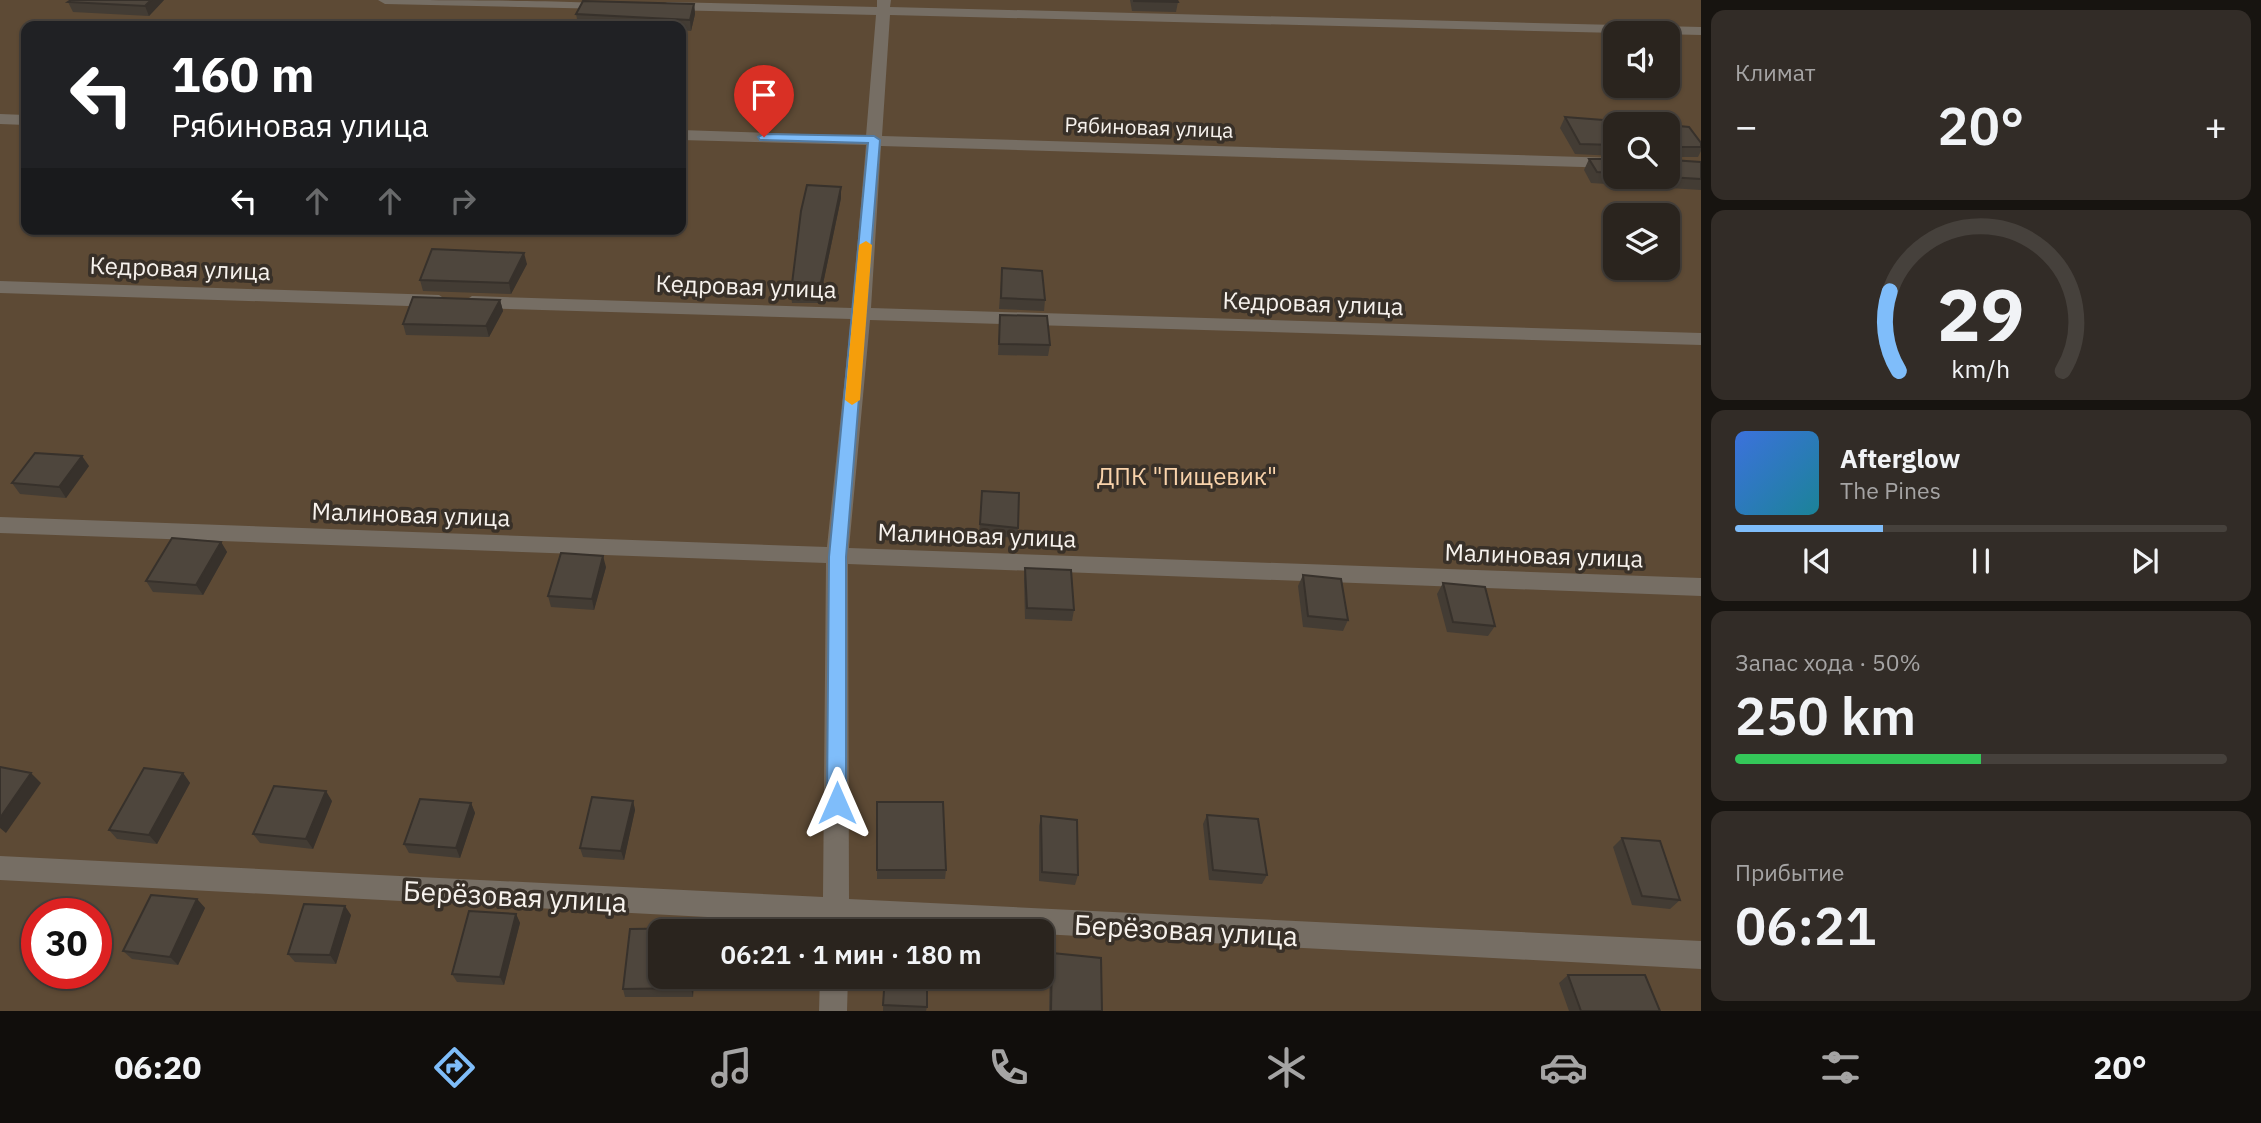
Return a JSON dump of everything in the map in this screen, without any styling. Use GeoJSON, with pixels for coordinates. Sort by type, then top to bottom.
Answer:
{"type":"FeatureCollection","features":[{"type":"Feature","properties":{"kind":"street"},"geometry":{"type":"LineString","coordinates":[[386,0],[621,5]]}},
{"type":"Feature","properties":{"kind":"street"},"geometry":{"type":"LineString","coordinates":[[836,919],[838,557],[884,5]]}},
{"type":"Feature","properties":{"kind":"street"},"geometry":{"type":"LineString","coordinates":[[648,6],[884,5],[1701,31]]}},
{"type":"Feature","properties":{"kind":"street"},"geometry":{"type":"LineString","coordinates":[[0,118],[21,120]]}},
{"type":"Feature","properties":{"kind":"street","name":"Рябиновая улица"},"geometry":{"type":"LineString","coordinates":[[686,135],[1603,163]]}},
{"type":"Feature","properties":{"kind":"street","name":"Кедровая улица"},"geometry":{"type":"LineString","coordinates":[[0,287],[1701,339]]}},
{"type":"Feature","properties":{"kind":"street","name":"Малиновая улица"},"geometry":{"type":"LineString","coordinates":[[0,525],[1701,587]]}},
{"type":"Feature","properties":{"kind":"street","name":"Берёзовая улица"},"geometry":{"type":"LineString","coordinates":[[0,868],[790,919]]}},
{"type":"Feature","properties":{"kind":"street","name":"Берёзовая улица"},"geometry":{"type":"LineString","coordinates":[[1054,930],[1701,955]]}},
{"type":"Feature","properties":{"kind":"street"},"geometry":{"type":"LineString","coordinates":[[833,1011],[834,989]]}},
{"type":"Feature","properties":{"kind":"green space","name":"ДПК \"Пищевик\""},"geometry":{"type":"Polygon","coordinates":[[[0,0],[1701,0],[1701,1011],[0,1011],[0,0]]]}},
{"type":"Feature","properties":{"kind":"building"},"geometry":{"type":"Polygon","coordinates":[[[151,0],[145,6],[68,2],[151,0]]]}},
{"type":"Feature","properties":{"kind":"building"},"geometry":{"type":"Polygon","coordinates":[[[1177,0],[1178,2],[1134,1],[1177,0]]]}},
{"type":"Feature","properties":{"kind":"building"},"geometry":{"type":"Polygon","coordinates":[[[583,1],[694,4],[690,20],[576,14],[583,1]]]}},
{"type":"Feature","properties":{"kind":"building"},"geometry":{"type":"Polygon","coordinates":[[[1565,117],[1603,120],[1603,145],[1580,144],[1565,117]]]}},
{"type":"Feature","properties":{"kind":"building"},"geometry":{"type":"Polygon","coordinates":[[[1680,126],[1689,127],[1701,147],[1680,147],[1680,126]]]}},
{"type":"Feature","properties":{"kind":"building"},"geometry":{"type":"Polygon","coordinates":[[[1589,159],[1603,159],[1603,172],[1597,172],[1589,159]]]}},
{"type":"Feature","properties":{"kind":"building"},"geometry":{"type":"Polygon","coordinates":[[[1680,161],[1701,162],[1701,179],[1680,178],[1680,161]]]}},
{"type":"Feature","properties":{"kind":"building"},"geometry":{"type":"Polygon","coordinates":[[[807,185],[841,187],[819,292],[791,292],[801,211],[807,185]]]}},
{"type":"Feature","properties":{"kind":"building"},"geometry":{"type":"Polygon","coordinates":[[[432,249],[524,253],[509,283],[420,280],[432,249]]]}},
{"type":"Feature","properties":{"kind":"building"},"geometry":{"type":"Polygon","coordinates":[[[1002,268],[1042,271],[1045,300],[1001,298],[1002,268]]]}},
{"type":"Feature","properties":{"kind":"building"},"geometry":{"type":"Polygon","coordinates":[[[413,297],[500,300],[486,326],[403,324],[413,297]]]}},
{"type":"Feature","properties":{"kind":"building"},"geometry":{"type":"Polygon","coordinates":[[[1000,315],[1047,316],[1050,345],[999,344],[1000,315]]]}},
{"type":"Feature","properties":{"kind":"building"},"geometry":{"type":"Polygon","coordinates":[[[35,453],[82,456],[59,487],[12,483],[35,453]]]}},
{"type":"Feature","properties":{"kind":"building"},"geometry":{"type":"Polygon","coordinates":[[[982,491],[1019,493],[1018,528],[980,524],[982,491]]]}},
{"type":"Feature","properties":{"kind":"building"},"geometry":{"type":"Polygon","coordinates":[[[172,538],[221,542],[196,585],[146,581],[172,538]]]}},
{"type":"Feature","properties":{"kind":"building"},"geometry":{"type":"Polygon","coordinates":[[[561,553],[603,556],[592,599],[548,596],[561,553]]]}},
{"type":"Feature","properties":{"kind":"building"},"geometry":{"type":"Polygon","coordinates":[[[1025,568],[1071,570],[1074,610],[1027,608],[1025,568]]]}},
{"type":"Feature","properties":{"kind":"building"},"geometry":{"type":"Polygon","coordinates":[[[1303,575],[1341,579],[1348,620],[1308,616],[1303,575]]]}},
{"type":"Feature","properties":{"kind":"building"},"geometry":{"type":"Polygon","coordinates":[[[1443,583],[1485,587],[1495,626],[1453,622],[1443,583]]]}},
{"type":"Feature","properties":{"kind":"building"},"geometry":{"type":"Polygon","coordinates":[[[0,767],[31,773],[0,818],[0,767]]]}},
{"type":"Feature","properties":{"kind":"building"},"geometry":{"type":"Polygon","coordinates":[[[144,768],[183,773],[149,835],[109,830],[144,768]]]}},
{"type":"Feature","properties":{"kind":"building"},"geometry":{"type":"Polygon","coordinates":[[[274,786],[326,791],[306,839],[253,834],[274,786]]]}},
{"type":"Feature","properties":{"kind":"building"},"geometry":{"type":"Polygon","coordinates":[[[592,797],[633,801],[621,851],[580,848],[592,797]]]}},
{"type":"Feature","properties":{"kind":"building"},"geometry":{"type":"Polygon","coordinates":[[[420,799],[471,803],[456,848],[404,844],[420,799]]]}},
{"type":"Feature","properties":{"kind":"building"},"geometry":{"type":"Polygon","coordinates":[[[877,802],[943,802],[946,870],[877,870],[877,802]]]}},
{"type":"Feature","properties":{"kind":"building"},"geometry":{"type":"Polygon","coordinates":[[[1207,815],[1258,819],[1267,875],[1213,870],[1207,815]]]}},
{"type":"Feature","properties":{"kind":"building"},"geometry":{"type":"Polygon","coordinates":[[[1041,816],[1077,820],[1078,875],[1042,872],[1041,816]]]}},
{"type":"Feature","properties":{"kind":"building"},"geometry":{"type":"Polygon","coordinates":[[[1622,838],[1660,841],[1680,900],[1642,896],[1622,838]]]}},
{"type":"Feature","properties":{"kind":"building"},"geometry":{"type":"Polygon","coordinates":[[[151,895],[197,899],[170,957],[123,951],[151,895]]]}},
{"type":"Feature","properties":{"kind":"building"},"geometry":{"type":"Polygon","coordinates":[[[304,904],[345,906],[330,955],[288,954],[304,904]]]}},
{"type":"Feature","properties":{"kind":"building"},"geometry":{"type":"Polygon","coordinates":[[[469,911],[516,914],[500,977],[452,974],[469,911]]]}},
{"type":"Feature","properties":{"kind":"building"},"geometry":{"type":"Polygon","coordinates":[[[630,929],[648,929],[648,989],[623,989],[630,929]]]}},
{"type":"Feature","properties":{"kind":"building"},"geometry":{"type":"Polygon","coordinates":[[[1054,953],[1101,958],[1102,1011],[1051,1011],[1054,953]]]}},
{"type":"Feature","properties":{"kind":"building"},"geometry":{"type":"Polygon","coordinates":[[[1568,975],[1645,975],[1660,1011],[1581,1011],[1568,975]]]}},
{"type":"Feature","properties":{"kind":"building"},"geometry":{"type":"Polygon","coordinates":[[[884,989],[927,989],[927,1007],[883,1005],[884,989]]]}},
{"type":"Feature","properties":{"kind":"slow traffic"},"geometry":{"type":"LineString","coordinates":[[852,400],[866,245]]}},
{"type":"Feature","properties":{"kind":"route"},"geometry":{"type":"LineString","coordinates":[[764,137],[874,140],[838,557],[837,803]]}}]}
